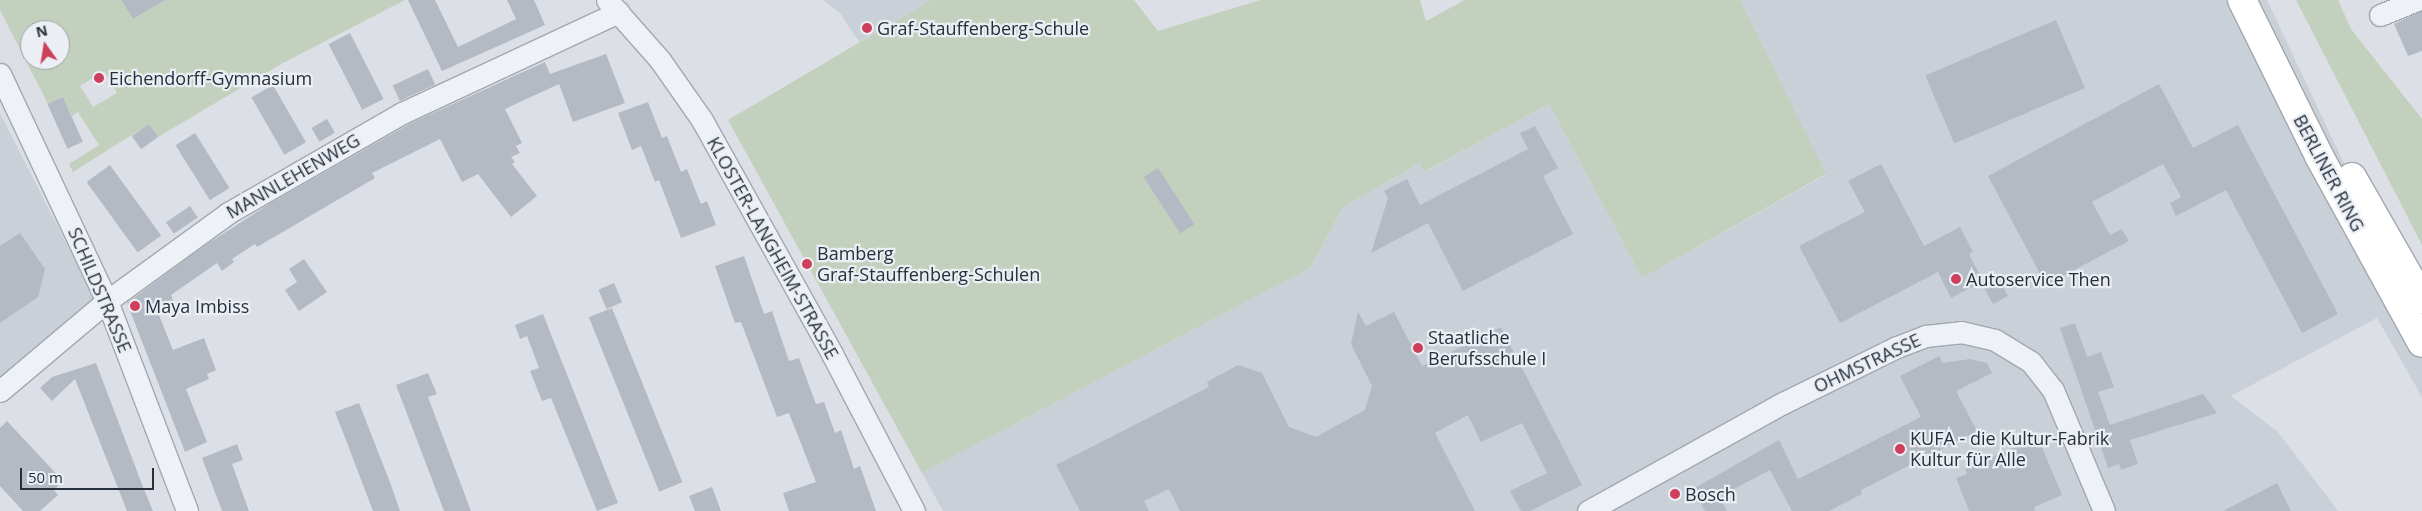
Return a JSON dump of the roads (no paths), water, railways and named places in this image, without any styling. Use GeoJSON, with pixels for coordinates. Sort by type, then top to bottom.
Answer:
{"type":"FeatureCollection","features":[{"type":"Feature","properties":{"kind":"main road","name":"BERLINER RING"},"geometry":{"type":"LineString","coordinates":[[2242,0],[2319,156],[2422,343]]}},
{"type":"Feature","properties":{"kind":"main road","name":"BERLINER RING"},"geometry":{"type":"LineString","coordinates":[[2261,0],[2336,149],[2422,299]]}},
{"type":"Feature","properties":{"kind":"street"},"geometry":{"type":"LineString","coordinates":[[2380,15],[2417,0]]}},
{"type":"Feature","properties":{"kind":"street","name":"MANNLEHENWEG"},"geometry":{"type":"LineString","coordinates":[[0,391],[107,301],[228,213],[402,113],[613,6]]}},
{"type":"Feature","properties":{"kind":"street","name":"KLOSTER-LANGHEIM-STRASSE"},"geometry":{"type":"LineString","coordinates":[[613,6],[660,60],[702,120],[832,354],[914,511]]}},
{"type":"Feature","properties":{"kind":"street","name":"SCHILDSTRASSE"},"geometry":{"type":"LineString","coordinates":[[0,74],[107,301],[187,511]]}},
{"type":"Feature","properties":{"kind":"street","name":"OHMSTRASSE"},"geometry":{"type":"LineString","coordinates":[[1588,511],[1783,403],[1897,346],[1925,336],[1961,332],[1995,340],[2013,350],[2031,362],[2048,383],[2104,511]]}},
{"type":"Feature","properties":{"kind":"place","name":"Graf-Stauffenberg-Schule"},"geometry":{"type":"Point","coordinates":[867,28]}},
{"type":"Feature","properties":{"kind":"place","name":"Eichendorff-Gymnasium"},"geometry":{"type":"Point","coordinates":[99,78]}},
{"type":"Feature","properties":{"kind":"place","name":"Bamberg Graf-Stauffenberg-Schulen"},"geometry":{"type":"Point","coordinates":[807,264]}},
{"type":"Feature","properties":{"kind":"place","name":"Autoservice Then"},"geometry":{"type":"Point","coordinates":[1956,279]}},
{"type":"Feature","properties":{"kind":"place","name":"Maya Imbiss"},"geometry":{"type":"Point","coordinates":[135,306]}},
{"type":"Feature","properties":{"kind":"place","name":"Staatliche Berufsschule I"},"geometry":{"type":"Point","coordinates":[1418,348]}},
{"type":"Feature","properties":{"kind":"place","name":"KUFA - die Kultur-Fabrik Kultur für Alle"},"geometry":{"type":"Point","coordinates":[1900,449]}},
{"type":"Feature","properties":{"kind":"place","name":"Bosch"},"geometry":{"type":"Point","coordinates":[1675,494]}}]}
